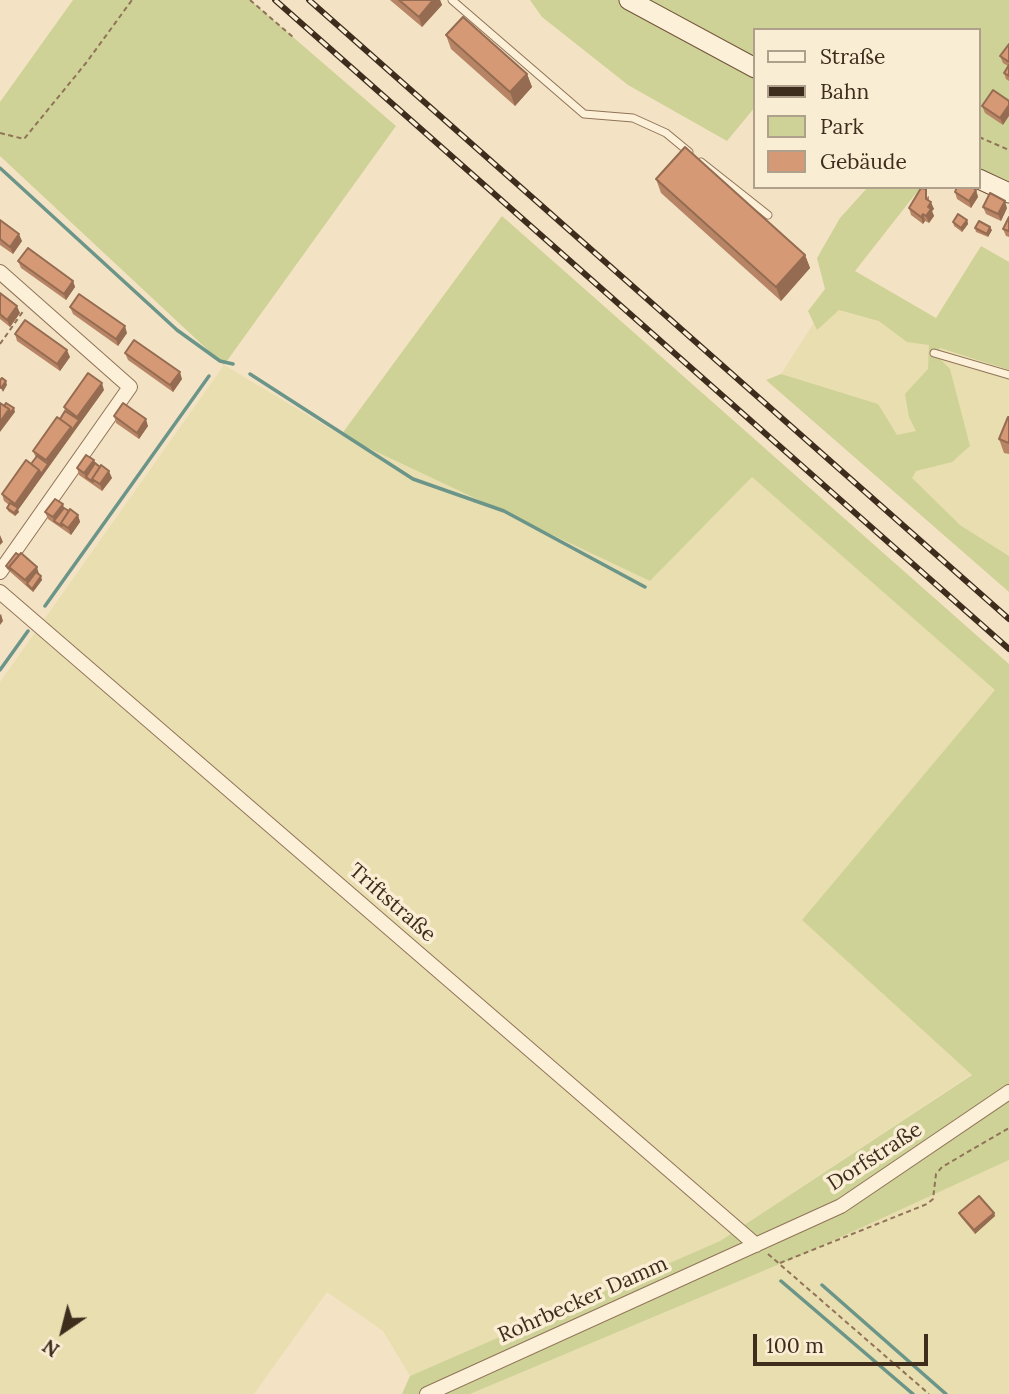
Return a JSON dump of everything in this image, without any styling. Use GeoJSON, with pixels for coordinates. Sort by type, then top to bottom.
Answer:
{"type":"FeatureCollection","features":[{"type":"Feature","properties":{"kind":"street"},"geometry":{"type":"LineString","coordinates":[[629,0],[754,67]]}},
{"type":"Feature","properties":{"kind":"street"},"geometry":{"type":"LineString","coordinates":[[981,180],[1009,193]]}},
{"type":"Feature","properties":{"kind":"street"},"geometry":{"type":"LineString","coordinates":[[0,272],[33,298],[62,328],[130,387],[0,572]]}},
{"type":"Feature","properties":{"kind":"street","name":"Triftstraße"},"geometry":{"type":"LineString","coordinates":[[0,592],[756,1245]]}},
{"type":"Feature","properties":{"kind":"street","name":"Dorfstraße"},"geometry":{"type":"LineString","coordinates":[[756,1245],[841,1206],[1009,1092]]}},
{"type":"Feature","properties":{"kind":"street","name":"Rohrbecker Damm"},"geometry":{"type":"LineString","coordinates":[[428,1394],[756,1245]]}},
{"type":"Feature","properties":{"kind":"lane"},"geometry":{"type":"LineString","coordinates":[[452,0],[584,114],[633,118],[666,133],[768,215]]}},
{"type":"Feature","properties":{"kind":"lane"},"geometry":{"type":"LineString","coordinates":[[934,353],[1009,375]]}},
{"type":"Feature","properties":{"kind":"path"},"geometry":{"type":"LineString","coordinates":[[0,132],[23,139],[132,0]]}},
{"type":"Feature","properties":{"kind":"path"},"geometry":{"type":"LineString","coordinates":[[250,0],[294,38]]}},
{"type":"Feature","properties":{"kind":"path"},"geometry":{"type":"LineString","coordinates":[[981,137],[1009,150]]}},
{"type":"Feature","properties":{"kind":"path"},"geometry":{"type":"LineString","coordinates":[[0,344],[33,298]]}},
{"type":"Feature","properties":{"kind":"path"},"geometry":{"type":"LineString","coordinates":[[780,1263],[927,1204],[933,1199],[936,1174],[942,1167],[1009,1128]]}},
{"type":"Feature","properties":{"kind":"path"},"geometry":{"type":"LineString","coordinates":[[756,1245],[929,1394]]}},
{"type":"Feature","properties":{"kind":"shaded area"},"geometry":{"type":"Polygon","coordinates":[[[833,293],[1009,372],[1009,556],[960,525],[781,374],[833,293]]]}},
{"type":"Feature","properties":{"kind":"shaded area"},"geometry":{"type":"Polygon","coordinates":[[[224,365],[341,435],[650,581],[752,477],[996,690],[802,920],[972,1074],[720,1241],[410,1376],[383,1331],[327,1292],[254,1394],[0,1394],[0,682],[224,365]]]}},
{"type":"Feature","properties":{"kind":"shaded area"},"geometry":{"type":"Polygon","coordinates":[[[1009,1160],[1009,1394],[470,1394],[806,1253],[1009,1160]]]}},
{"type":"Feature","properties":{"kind":"green space"},"geometry":{"type":"Polygon","coordinates":[[[73,0],[250,0],[396,126],[224,365],[0,156],[0,102],[73,0]]]}},
{"type":"Feature","properties":{"kind":"green space"},"geometry":{"type":"Polygon","coordinates":[[[530,0],[1009,0],[1009,187],[981,174],[981,28],[754,28],[754,108],[727,141],[628,85],[542,17],[530,0]]]}},
{"type":"Feature","properties":{"kind":"green space"},"geometry":{"type":"Polygon","coordinates":[[[866,189],[919,189],[855,271],[936,318],[981,246],[1009,262],[1009,370],[940,348],[938,357],[950,369],[970,446],[952,462],[916,471],[912,478],[960,525],[1009,556],[1009,592],[766,380],[781,374],[878,404],[897,435],[916,431],[909,417],[905,394],[928,369],[929,345],[907,342],[879,321],[839,310],[817,330],[808,311],[825,289],[817,258],[840,218],[866,189]]]}},
{"type":"Feature","properties":{"kind":"green space"},"geometry":{"type":"Polygon","coordinates":[[[502,216],[1009,664],[1009,1160],[806,1253],[470,1394],[402,1394],[410,1376],[720,1241],[972,1075],[802,920],[995,690],[752,477],[650,581],[341,435],[502,216]]]}},
{"type":"Feature","properties":{"kind":"building"},"geometry":{"type":"Polygon","coordinates":[[[399,0],[433,0],[419,17],[399,0]]]}},
{"type":"Feature","properties":{"kind":"building"},"geometry":{"type":"Polygon","coordinates":[[[463,17],[527,74],[510,92],[446,35],[463,17]]]}},
{"type":"Feature","properties":{"kind":"building"},"geometry":{"type":"Polygon","coordinates":[[[1009,44],[1009,62],[1000,56],[1009,44]]]}},
{"type":"Feature","properties":{"kind":"building"},"geometry":{"type":"Polygon","coordinates":[[[993,90],[1009,101],[1000,118],[982,106],[993,90]]]}},
{"type":"Feature","properties":{"kind":"building"},"geometry":{"type":"Polygon","coordinates":[[[685,147],[805,255],[776,287],[656,179],[685,147]]]}},
{"type":"Feature","properties":{"kind":"building"},"geometry":{"type":"Polygon","coordinates":[[[920,189],[926,189],[926,199],[931,202],[928,207],[931,209],[926,216],[923,214],[921,217],[909,208],[920,189]]]}},
{"type":"Feature","properties":{"kind":"building"},"geometry":{"type":"Polygon","coordinates":[[[956,189],[976,190],[969,201],[955,192],[956,189]]]}},
{"type":"Feature","properties":{"kind":"building"},"geometry":{"type":"Polygon","coordinates":[[[990,193],[1005,201],[998,214],[983,207],[990,193]]]}},
{"type":"Feature","properties":{"kind":"building"},"geometry":{"type":"Polygon","coordinates":[[[958,214],[967,220],[961,228],[953,222],[958,214]]]}},
{"type":"Feature","properties":{"kind":"building"},"geometry":{"type":"Polygon","coordinates":[[[1009,217],[1009,231],[1003,229],[1009,217]]]}},
{"type":"Feature","properties":{"kind":"building"},"geometry":{"type":"Polygon","coordinates":[[[0,220],[19,234],[10,247],[0,239],[0,220]]]}},
{"type":"Feature","properties":{"kind":"building"},"geometry":{"type":"Polygon","coordinates":[[[979,221],[990,227],[987,234],[975,228],[979,221]]]}},
{"type":"Feature","properties":{"kind":"building"},"geometry":{"type":"Polygon","coordinates":[[[28,248],[73,281],[64,294],[18,261],[28,248]]]}},
{"type":"Feature","properties":{"kind":"building"},"geometry":{"type":"Polygon","coordinates":[[[0,293],[17,306],[7,320],[0,314],[0,293]]]}},
{"type":"Feature","properties":{"kind":"building"},"geometry":{"type":"Polygon","coordinates":[[[79,294],[125,326],[116,339],[70,307],[79,294]]]}},
{"type":"Feature","properties":{"kind":"building"},"geometry":{"type":"Polygon","coordinates":[[[25,320],[67,350],[57,364],[15,334],[25,320]]]}},
{"type":"Feature","properties":{"kind":"building"},"geometry":{"type":"Polygon","coordinates":[[[134,340],[180,372],[170,385],[125,353],[134,340]]]}},
{"type":"Feature","properties":{"kind":"building"},"geometry":{"type":"Polygon","coordinates":[[[88,373],[102,383],[77,417],[64,407],[88,373]]]}},
{"type":"Feature","properties":{"kind":"building"},"geometry":{"type":"Polygon","coordinates":[[[2,378],[6,381],[1,388],[0,380],[2,378]]]}},
{"type":"Feature","properties":{"kind":"building"},"geometry":{"type":"Polygon","coordinates":[[[0,403],[9,409],[0,422],[0,403]]]}},
{"type":"Feature","properties":{"kind":"building"},"geometry":{"type":"Polygon","coordinates":[[[6,403],[14,408],[10,413],[4,406],[6,403]]]}},
{"type":"Feature","properties":{"kind":"building"},"geometry":{"type":"Polygon","coordinates":[[[123,403],[146,419],[137,433],[114,416],[123,403]]]}},
{"type":"Feature","properties":{"kind":"building"},"geometry":{"type":"Polygon","coordinates":[[[65,411],[79,420],[72,430],[60,419],[65,411]]]}},
{"type":"Feature","properties":{"kind":"building"},"geometry":{"type":"Polygon","coordinates":[[[57,417],[71,427],[46,460],[33,451],[57,417]]]}},
{"type":"Feature","properties":{"kind":"building"},"geometry":{"type":"Polygon","coordinates":[[[1009,417],[1009,443],[999,439],[1009,417]]]}},
{"type":"Feature","properties":{"kind":"building"},"geometry":{"type":"Polygon","coordinates":[[[86,455],[94,460],[84,473],[77,468],[86,455]]]}},
{"type":"Feature","properties":{"kind":"building"},"geometry":{"type":"Polygon","coordinates":[[[37,456],[48,464],[41,474],[31,464],[37,456]]]}},
{"type":"Feature","properties":{"kind":"building"},"geometry":{"type":"Polygon","coordinates":[[[26,460],[39,470],[15,504],[2,494],[26,460]]]}},
{"type":"Feature","properties":{"kind":"building"},"geometry":{"type":"Polygon","coordinates":[[[95,463],[100,467],[92,479],[93,482],[86,477],[95,463]]]}},
{"type":"Feature","properties":{"kind":"building"},"geometry":{"type":"Polygon","coordinates":[[[101,465],[109,471],[100,484],[92,479],[101,465]]]}},
{"type":"Feature","properties":{"kind":"building"},"geometry":{"type":"Polygon","coordinates":[[[55,499],[63,504],[53,517],[45,512],[55,499]]]}},
{"type":"Feature","properties":{"kind":"building"},"geometry":{"type":"Polygon","coordinates":[[[10,503],[18,508],[14,513],[7,508],[10,503]]]}},
{"type":"Feature","properties":{"kind":"building"},"geometry":{"type":"Polygon","coordinates":[[[64,508],[69,511],[61,523],[62,526],[54,521],[64,508]]]}},
{"type":"Feature","properties":{"kind":"building"},"geometry":{"type":"Polygon","coordinates":[[[70,509],[78,515],[68,528],[61,523],[70,509]]]}},
{"type":"Feature","properties":{"kind":"building"},"geometry":{"type":"Polygon","coordinates":[[[16,553],[19,555],[9,567],[11,570],[6,566],[16,553]]]}},
{"type":"Feature","properties":{"kind":"building"},"geometry":{"type":"Polygon","coordinates":[[[21,553],[37,567],[25,580],[9,567],[21,553]]]}},
{"type":"Feature","properties":{"kind":"building"},"geometry":{"type":"Polygon","coordinates":[[[36,572],[41,576],[32,589],[27,584],[36,572]]]}},
{"type":"Feature","properties":{"kind":"building"},"geometry":{"type":"Polygon","coordinates":[[[979,1196],[994,1213],[974,1230],[959,1213],[979,1196]]]}},
{"type":"Feature","properties":{"kind":"waterway"},"geometry":{"type":"LineString","coordinates":[[0,168],[177,330],[220,361],[233,364]]}},
{"type":"Feature","properties":{"kind":"waterway"},"geometry":{"type":"LineString","coordinates":[[250,374],[413,479],[504,511],[645,587]]}},
{"type":"Feature","properties":{"kind":"waterway"},"geometry":{"type":"LineString","coordinates":[[45,606],[209,376]]}},
{"type":"Feature","properties":{"kind":"waterway"},"geometry":{"type":"LineString","coordinates":[[0,670],[28,631]]}},
{"type":"Feature","properties":{"kind":"waterway"},"geometry":{"type":"LineString","coordinates":[[781,1281],[913,1394]]}},
{"type":"Feature","properties":{"kind":"waterway"},"geometry":{"type":"LineString","coordinates":[[822,1285],[946,1394]]}},
{"type":"Feature","properties":{"kind":"railway"},"geometry":{"type":"LineString","coordinates":[[275,0],[1009,649]]}},
{"type":"Feature","properties":{"kind":"railway"},"geometry":{"type":"LineString","coordinates":[[309,0],[1009,619]]}}]}
